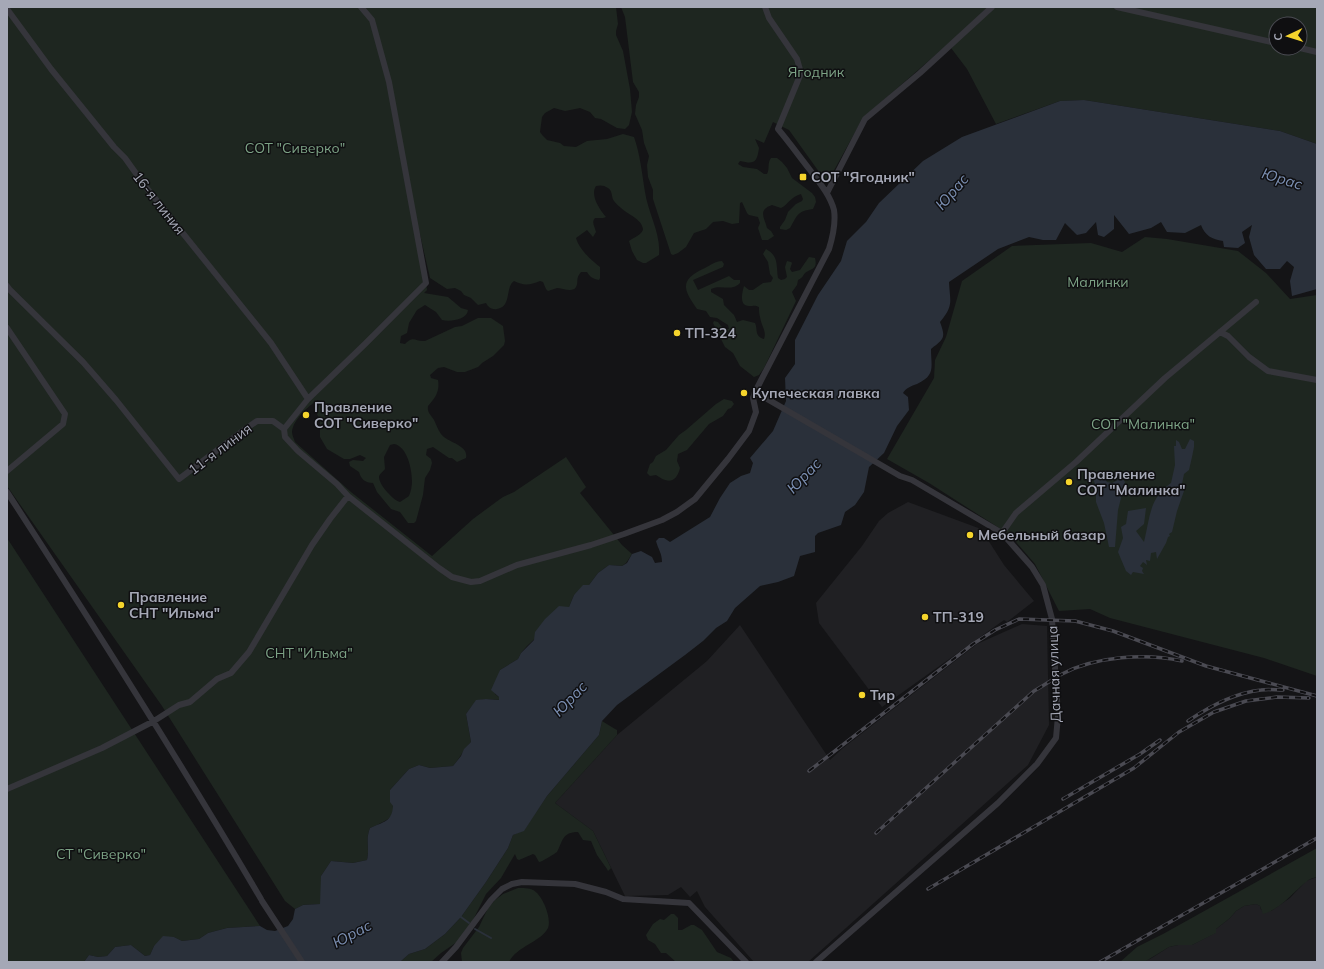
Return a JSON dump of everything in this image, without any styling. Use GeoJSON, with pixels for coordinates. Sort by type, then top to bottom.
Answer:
{"type":"FeatureCollection","features":[{"type":"Feature","properties":{"kind":"street"},"geometry":{"type":"LineString","coordinates":[[361,7],[372,20],[389,82],[426,284],[308,399],[284,429],[285,437],[298,451],[337,484],[348,496],[439,568],[452,577],[471,582],[480,581],[517,565],[591,545],[624,534],[662,520],[677,512],[695,499],[749,431],[756,412],[754,398],[756,392],[829,249],[834,234],[835,222],[834,209],[826,193],[778,128],[801,73],[797,58],[769,18],[765,7]]}},
{"type":"Feature","properties":{"kind":"street"},"geometry":{"type":"LineString","coordinates":[[826,193],[865,119],[920,73],[992,7]]}},
{"type":"Feature","properties":{"kind":"street"},"geometry":{"type":"LineString","coordinates":[[1117,7],[1268,40]]}},
{"type":"Feature","properties":{"kind":"street","name":"16-я линия"},"geometry":{"type":"LineString","coordinates":[[7,9],[51,69],[114,147],[125,158],[145,186],[271,343],[308,399]]}},
{"type":"Feature","properties":{"kind":"street","name":"11-я линия"},"geometry":{"type":"LineString","coordinates":[[7,286],[92,373],[139,428],[179,479],[258,421],[273,421],[284,429]]}},
{"type":"Feature","properties":{"kind":"street"},"geometry":{"type":"LineString","coordinates":[[1002,533],[1016,513],[1076,462],[1165,378],[1256,302]]}},
{"type":"Feature","properties":{"kind":"street"},"geometry":{"type":"LineString","coordinates":[[7,328],[65,414],[63,424],[7,471]]}},
{"type":"Feature","properties":{"kind":"street"},"geometry":{"type":"LineString","coordinates":[[1220,332],[1228,336],[1249,357],[1268,370],[1317,380]]}},
{"type":"Feature","properties":{"kind":"street","name":"Дачная улица"},"geometry":{"type":"LineString","coordinates":[[756,392],[900,476],[912,480],[1002,533],[1032,567],[1043,585],[1052,619],[1058,716],[1056,738],[1037,764],[998,803],[816,962]]}},
{"type":"Feature","properties":{"kind":"street"},"geometry":{"type":"LineString","coordinates":[[7,492],[154,722],[262,900],[302,962]]}},
{"type":"Feature","properties":{"kind":"street"},"geometry":{"type":"LineString","coordinates":[[7,789],[102,748],[154,722],[179,705],[190,702],[217,679],[231,673],[249,652],[309,552],[330,519],[348,496]]}},
{"type":"Feature","properties":{"kind":"street"},"geometry":{"type":"LineString","coordinates":[[442,962],[456,947],[491,900],[502,889],[512,884],[522,882],[575,884],[606,892],[623,899],[689,903],[746,962]]}},
{"type":"Feature","properties":{"kind":"shaded area"},"geometry":{"type":"Polygon","coordinates":[[[908,502],[981,529],[1004,565],[1034,601],[1007,622],[1004,620],[882,707],[819,623],[816,603],[862,546],[879,521],[888,513],[908,502]]]}},
{"type":"Feature","properties":{"kind":"shaded area"},"geometry":{"type":"Polygon","coordinates":[[[1022,624],[1047,626],[1049,725],[1028,765],[808,962],[754,962],[705,907],[697,891],[690,897],[681,887],[668,895],[625,896],[593,831],[555,803],[617,735],[707,661],[740,625],[830,760],[843,748],[977,644],[1022,624]]]}},
{"type":"Feature","properties":{"kind":"shaded area"},"geometry":{"type":"Polygon","coordinates":[[[1317,877],[1317,962],[1141,962],[1150,959],[1169,947],[1178,945],[1192,945],[1215,933],[1216,929],[1236,911],[1244,906],[1256,904],[1260,906],[1261,910],[1271,911],[1290,898],[1306,881],[1317,877]]]}},
{"type":"Feature","properties":{"kind":"green space"},"geometry":{"type":"Polygon","coordinates":[[[7,7],[616,7],[618,24],[616,35],[623,51],[630,89],[632,112],[629,125],[625,129],[617,128],[601,119],[595,118],[590,112],[580,108],[565,111],[554,108],[545,113],[542,117],[540,132],[547,140],[560,143],[564,146],[576,147],[587,141],[607,139],[623,134],[634,137],[647,200],[658,239],[659,255],[646,263],[637,260],[629,241],[643,231],[642,225],[616,203],[610,189],[600,185],[596,186],[594,190],[595,198],[598,206],[606,217],[595,218],[593,223],[596,232],[593,237],[587,230],[576,238],[589,258],[600,267],[599,280],[592,278],[587,272],[581,272],[575,289],[570,290],[557,288],[548,291],[543,282],[540,281],[521,284],[514,281],[511,284],[505,305],[497,309],[493,309],[486,303],[478,305],[461,291],[455,288],[447,289],[430,278],[419,230],[427,290],[424,293],[448,297],[461,308],[468,310],[465,316],[458,320],[445,321],[442,320],[436,312],[425,305],[417,310],[409,323],[407,333],[401,336],[400,343],[405,344],[413,339],[425,341],[478,318],[491,318],[503,326],[505,341],[504,345],[493,356],[478,367],[465,372],[457,372],[444,367],[438,368],[430,375],[431,378],[438,380],[438,388],[433,400],[428,406],[429,412],[441,434],[461,447],[466,454],[466,458],[457,462],[433,447],[427,449],[426,455],[431,459],[432,463],[425,478],[423,495],[416,521],[414,523],[408,523],[400,512],[391,509],[377,492],[373,483],[364,480],[359,472],[350,466],[349,462],[353,460],[363,461],[366,458],[360,455],[350,459],[344,459],[327,449],[320,437],[320,420],[317,414],[319,404],[318,400],[298,418],[292,432],[295,442],[351,492],[432,556],[473,519],[496,502],[514,492],[566,457],[586,487],[580,493],[622,545],[632,554],[622,566],[609,565],[598,573],[589,585],[574,595],[569,607],[527,646],[518,659],[500,670],[495,694],[500,700],[486,699],[476,701],[466,714],[471,742],[453,766],[430,768],[419,765],[409,769],[390,790],[393,806],[392,815],[385,821],[370,828],[367,860],[353,863],[331,861],[321,876],[321,904],[303,905],[295,909],[285,901],[162,706],[7,486],[7,7]],[[394,444],[390,445],[384,457],[385,469],[379,477],[381,484],[387,492],[400,502],[409,496],[412,481],[408,459],[399,446],[394,444]]]}},
{"type":"Feature","properties":{"kind":"green space","name":"Ягодник"},"geometry":{"type":"Polygon","coordinates":[[[621,7],[1317,7],[1317,144],[1280,131],[1084,100],[1060,101],[996,124],[967,69],[948,44],[863,118],[827,183],[789,130],[773,122],[764,143],[755,139],[759,148],[756,160],[754,162],[740,161],[738,164],[743,167],[757,169],[764,174],[767,174],[771,158],[777,158],[787,168],[792,178],[815,197],[816,202],[813,209],[800,213],[790,228],[786,230],[780,229],[780,227],[788,212],[796,204],[802,201],[803,199],[801,194],[794,197],[781,208],[772,205],[765,209],[763,215],[767,228],[774,236],[768,240],[762,240],[758,228],[760,223],[758,217],[749,215],[742,202],[740,203],[739,223],[732,224],[723,221],[713,222],[706,229],[694,233],[686,247],[673,255],[671,254],[653,199],[653,190],[648,177],[647,165],[649,156],[644,143],[642,130],[635,114],[639,92],[633,82],[625,17],[621,7]]]}},
{"type":"Feature","properties":{"kind":"green space","name":"СОТ \"Малинка\""},"geometry":{"type":"Polygon","coordinates":[[[1145,237],[1167,239],[1238,251],[1266,273],[1290,299],[1317,295],[1317,676],[1264,658],[1110,618],[1090,609],[1059,611],[1035,564],[1010,535],[929,483],[887,459],[934,378],[935,360],[946,337],[962,281],[1012,246],[1091,243],[1122,252],[1145,237]]]}},
{"type":"Feature","properties":{"kind":"green space"},"geometry":{"type":"Polygon","coordinates":[[[766,249],[775,258],[778,278],[781,280],[787,277],[785,267],[787,261],[792,263],[790,269],[792,272],[800,270],[809,257],[815,258],[816,265],[798,280],[797,285],[792,292],[796,301],[764,368],[759,375],[754,377],[740,366],[733,353],[725,347],[713,323],[714,321],[718,322],[721,326],[729,329],[728,325],[717,318],[710,317],[706,311],[697,309],[689,296],[686,286],[687,281],[697,272],[715,262],[722,261],[724,264],[723,267],[693,280],[698,290],[729,276],[734,280],[740,280],[740,283],[737,286],[730,288],[719,287],[711,289],[711,292],[723,299],[724,305],[734,315],[737,322],[743,320],[755,323],[759,336],[764,339],[765,334],[759,307],[744,304],[742,302],[742,295],[744,286],[749,290],[753,290],[763,283],[771,282],[773,278],[770,274],[768,262],[763,254],[766,249]]]}},
{"type":"Feature","properties":{"kind":"green space"},"geometry":{"type":"Polygon","coordinates":[[[724,399],[732,401],[734,404],[723,416],[709,424],[687,450],[678,454],[677,461],[680,468],[674,479],[667,481],[656,475],[650,476],[647,473],[650,464],[656,456],[666,450],[679,435],[724,399]]]}},
{"type":"Feature","properties":{"kind":"green space","name":"СТ \"Сиверко\""},"geometry":{"type":"Polygon","coordinates":[[[7,538],[260,926],[227,928],[208,933],[199,939],[182,941],[174,937],[154,946],[150,955],[145,956],[131,945],[115,947],[107,956],[98,957],[89,955],[84,962],[7,962],[7,538]]]}},
{"type":"Feature","properties":{"kind":"green space"},"geometry":{"type":"Polygon","coordinates":[[[602,721],[617,730],[617,735],[555,803],[593,831],[611,868],[608,871],[597,855],[591,841],[583,840],[578,832],[573,832],[566,835],[557,852],[541,862],[539,862],[533,854],[519,860],[515,854],[501,878],[486,894],[473,920],[457,942],[431,962],[400,962],[409,954],[425,949],[445,934],[461,917],[508,848],[513,835],[524,830],[547,796],[599,735],[602,721]]]}},
{"type":"Feature","properties":{"kind":"green space"},"geometry":{"type":"Polygon","coordinates":[[[1317,848],[1317,877],[1307,881],[1286,900],[1269,912],[1263,914],[1260,906],[1256,904],[1244,906],[1236,911],[1216,929],[1216,933],[1192,945],[1178,945],[1169,947],[1146,961],[1120,962],[1137,947],[1317,848]]]}},
{"type":"Feature","properties":{"kind":"green space"},"geometry":{"type":"Polygon","coordinates":[[[518,888],[528,888],[533,890],[543,901],[549,918],[548,928],[545,933],[517,952],[509,962],[462,962],[461,953],[463,948],[479,927],[488,908],[503,894],[518,888]]]}},
{"type":"Feature","properties":{"kind":"green space"},"geometry":{"type":"Polygon","coordinates":[[[671,914],[674,914],[678,918],[678,930],[694,925],[702,930],[717,952],[731,958],[734,962],[676,962],[666,953],[661,953],[655,944],[648,940],[646,935],[653,924],[660,919],[664,920],[671,914]]]}},
{"type":"Feature","properties":{"kind":"water","name":"Юрас"},"geometry":{"type":"Polygon","coordinates":[[[1084,100],[1280,131],[1317,144],[1317,289],[1292,296],[1290,281],[1294,267],[1287,261],[1280,269],[1266,269],[1254,255],[1249,237],[1252,225],[1242,232],[1245,243],[1238,248],[1224,247],[1223,241],[1209,236],[1201,225],[1185,233],[1167,232],[1161,222],[1151,228],[1129,234],[1114,215],[1114,229],[1104,237],[1098,235],[1096,222],[1086,233],[1077,235],[1065,223],[1056,240],[1043,240],[1029,237],[998,249],[949,282],[950,303],[940,322],[943,338],[931,349],[932,366],[930,374],[923,381],[909,387],[903,393],[908,397],[909,410],[897,426],[884,453],[869,467],[864,492],[855,505],[845,512],[841,525],[818,533],[815,536],[815,552],[800,556],[794,576],[778,582],[760,586],[735,608],[727,621],[716,628],[703,641],[617,705],[602,721],[599,735],[547,796],[524,831],[513,835],[508,848],[486,882],[461,917],[445,934],[425,949],[409,954],[400,962],[84,962],[89,955],[98,957],[107,956],[115,947],[131,945],[145,956],[150,955],[154,946],[163,936],[174,937],[182,941],[199,939],[208,933],[227,928],[260,926],[267,930],[275,931],[288,926],[293,919],[295,909],[303,905],[320,904],[321,876],[331,861],[353,863],[367,860],[370,828],[383,823],[391,815],[393,806],[390,802],[390,790],[409,769],[419,765],[430,768],[453,766],[461,756],[464,749],[471,742],[466,714],[476,700],[499,700],[499,697],[491,690],[500,670],[518,659],[521,653],[534,640],[535,632],[545,619],[559,606],[569,607],[574,595],[583,585],[589,585],[598,573],[609,565],[622,566],[627,563],[632,554],[641,551],[652,557],[655,563],[662,562],[661,554],[656,541],[659,538],[664,538],[670,542],[710,517],[730,483],[741,476],[750,473],[753,463],[750,458],[773,431],[786,401],[785,378],[795,364],[795,340],[818,295],[841,261],[847,241],[866,222],[879,203],[923,161],[962,137],[1060,101],[1084,100]]]}},
{"type":"Feature","properties":{"kind":"water"},"geometry":{"type":"Polygon","coordinates":[[[1190,439],[1194,441],[1194,447],[1189,470],[1184,474],[1182,484],[1184,491],[1172,532],[1169,534],[1170,536],[1168,537],[1157,559],[1156,552],[1151,553],[1150,561],[1146,560],[1147,565],[1143,562],[1140,566],[1143,568],[1142,571],[1144,574],[1133,572],[1131,575],[1126,571],[1118,552],[1123,538],[1121,527],[1126,524],[1128,511],[1146,508],[1144,524],[1136,531],[1144,542],[1149,517],[1154,502],[1158,495],[1171,483],[1175,465],[1174,446],[1176,446],[1176,440],[1179,442],[1182,449],[1185,449],[1190,439]]]}},
{"type":"Feature","properties":{"kind":"water"},"geometry":{"type":"Polygon","coordinates":[[[1101,472],[1107,482],[1112,483],[1122,478],[1125,482],[1118,510],[1115,547],[1109,547],[1104,523],[1096,502],[1096,486],[1093,479],[1101,472]]]}},
{"type":"Feature","properties":{"kind":"waterway"},"geometry":{"type":"LineString","coordinates":[[461,917],[469,923]]}},
{"type":"Feature","properties":{"kind":"waterway"},"geometry":{"type":"LineString","coordinates":[[475,929],[491,938]]}},
{"type":"Feature","properties":{"kind":"railway"},"geometry":{"type":"LineString","coordinates":[[809,771],[973,644],[995,630],[1019,619],[1075,621],[1113,631],[1206,666],[1317,696]]}},
{"type":"Feature","properties":{"kind":"railway"},"geometry":{"type":"LineString","coordinates":[[876,833],[1034,691],[1062,674],[1090,663],[1121,658],[1153,657],[1182,661]]}},
{"type":"Feature","properties":{"kind":"railway"},"geometry":{"type":"LineString","coordinates":[[1188,721],[1214,705],[1241,694],[1264,690],[1283,690]]}},
{"type":"Feature","properties":{"kind":"railway"},"geometry":{"type":"LineString","coordinates":[[928,889],[1134,768],[1179,732],[1214,712],[1246,701],[1277,697],[1309,698]]}},
{"type":"Feature","properties":{"kind":"railway"},"geometry":{"type":"LineString","coordinates":[[1063,799],[1140,754],[1160,740]]}},
{"type":"Feature","properties":{"kind":"railway"},"geometry":{"type":"LineString","coordinates":[[1100,962],[1317,838]]}},
{"type":"Feature","properties":{"kind":"place","name":"СОТ \"Ягодник\""},"geometry":{"type":"Point","coordinates":[803,177]}},
{"type":"Feature","properties":{"kind":"place","name":"ТП-324"},"geometry":{"type":"Point","coordinates":[677,333]}},
{"type":"Feature","properties":{"kind":"place","name":"Купеческая лавка"},"geometry":{"type":"Point","coordinates":[744,393]}},
{"type":"Feature","properties":{"kind":"place","name":"Правление СОТ \"Сиверко\""},"geometry":{"type":"Point","coordinates":[306,415]}},
{"type":"Feature","properties":{"kind":"place","name":"Правление СОТ \"Малинка\""},"geometry":{"type":"Point","coordinates":[1069,482]}},
{"type":"Feature","properties":{"kind":"place","name":"Мебельный базар"},"geometry":{"type":"Point","coordinates":[970,535]}},
{"type":"Feature","properties":{"kind":"place","name":"Правление СНТ \"Ильма\""},"geometry":{"type":"Point","coordinates":[121,605]}},
{"type":"Feature","properties":{"kind":"place","name":"ТП-319"},"geometry":{"type":"Point","coordinates":[925,617]}},
{"type":"Feature","properties":{"kind":"place","name":"Тир"},"geometry":{"type":"Point","coordinates":[862,695]}},
{"type":"Feature","properties":{"kind":"park label","name":"СОТ \"Сиверко\""},"geometry":{"type":"Point","coordinates":[295,148]}},
{"type":"Feature","properties":{"kind":"park label","name":"Малинки"},"geometry":{"type":"Point","coordinates":[1098,282]}},
{"type":"Feature","properties":{"kind":"park label","name":"СНТ \"Ильма\""},"geometry":{"type":"Point","coordinates":[309,653]}}]}
